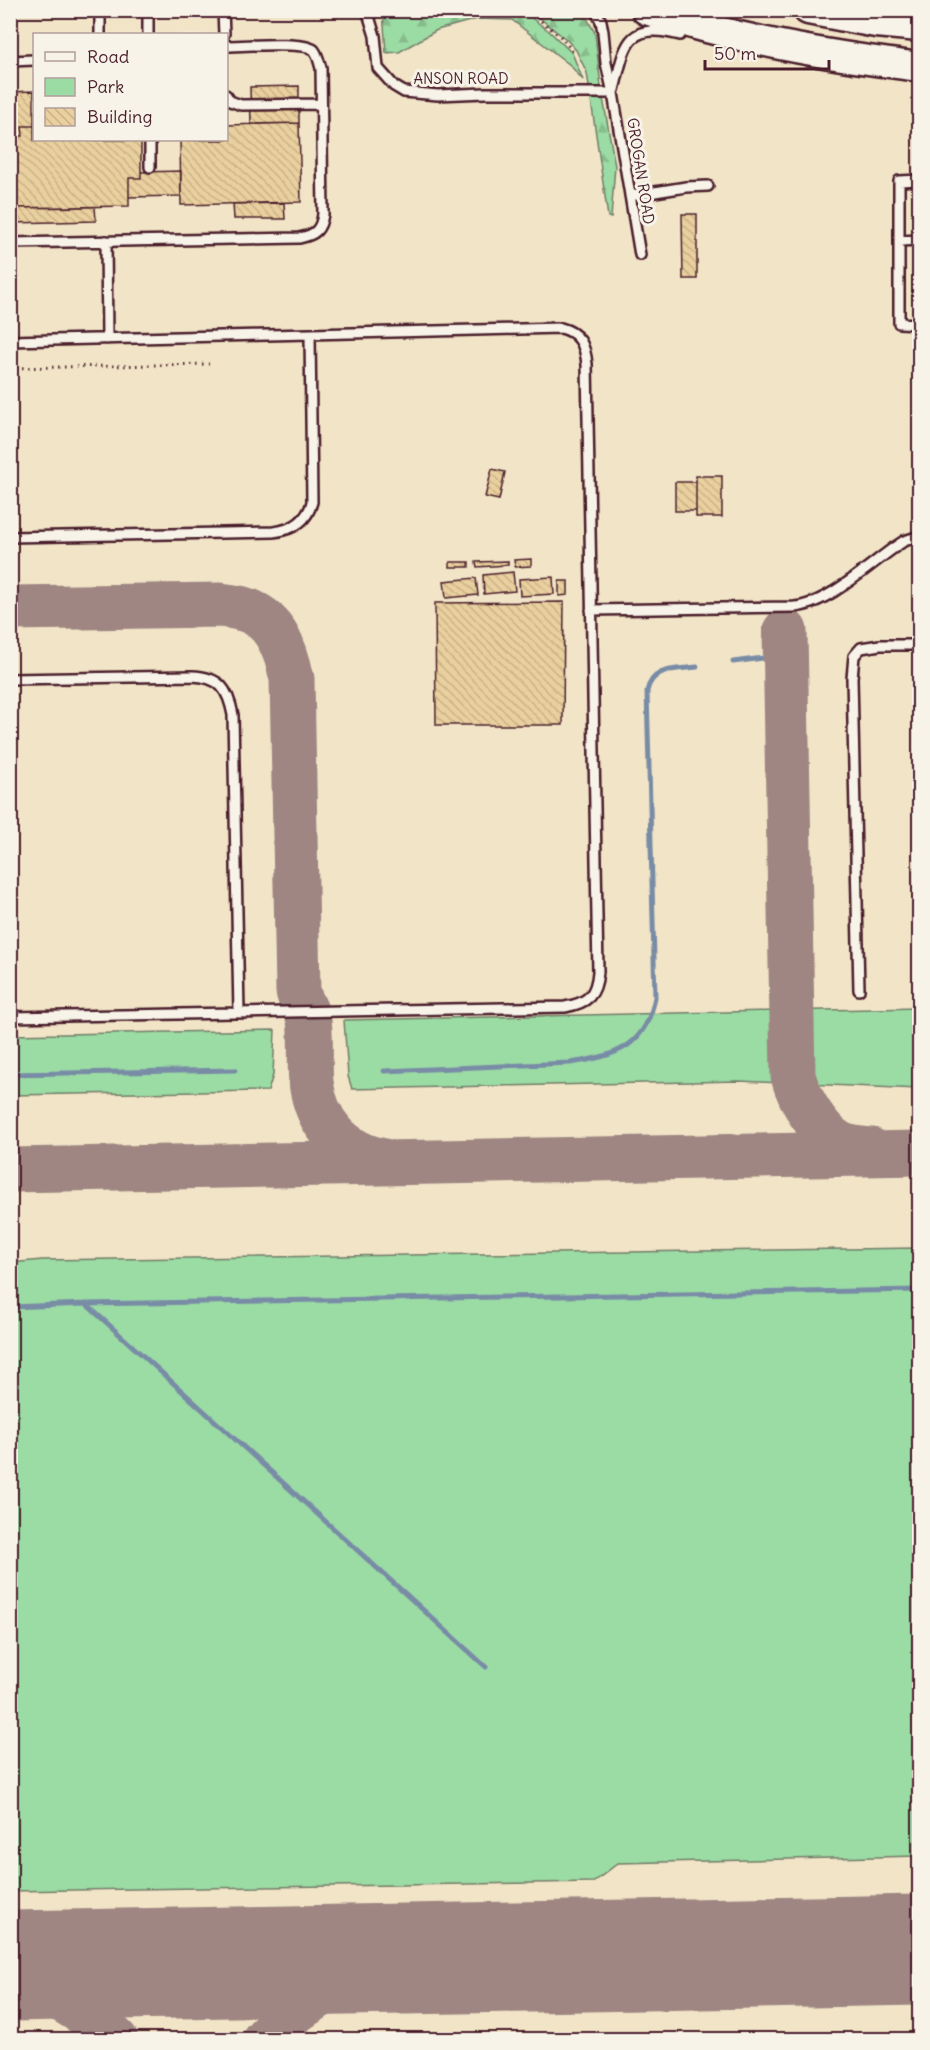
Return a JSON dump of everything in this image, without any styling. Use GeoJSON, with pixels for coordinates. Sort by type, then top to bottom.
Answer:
{"type":"FeatureCollection","features":[{"type":"Feature","properties":{"kind":"main road"},"geometry":{"type":"LineString","coordinates":[[646,10],[685,23],[810,52],[920,67]]}},
{"type":"Feature","properties":{"kind":"main road"},"geometry":{"type":"LineString","coordinates":[[808,10],[876,23],[920,27]]}},
{"type":"Feature","properties":{"kind":"lane"},"geometry":{"type":"LineString","coordinates":[[100,10],[100,33]]}},
{"type":"Feature","properties":{"kind":"lane"},"geometry":{"type":"LineString","coordinates":[[148,10],[148,33]]}},
{"type":"Feature","properties":{"kind":"lane"},"geometry":{"type":"LineString","coordinates":[[224,10],[224,33]]}},
{"type":"Feature","properties":{"kind":"lane","name":"ANSON ROAD"},"geometry":{"type":"LineString","coordinates":[[367,10],[375,36],[378,68],[394,86],[404,92],[438,95],[613,93]]}},
{"type":"Feature","properties":{"kind":"lane","name":"GROGAN ROAD"},"geometry":{"type":"LineString","coordinates":[[595,10],[601,21],[603,32],[606,63],[613,93],[639,255]]}},
{"type":"Feature","properties":{"kind":"lane","name":"GROGAN ROAD"},"geometry":{"type":"LineString","coordinates":[[613,93],[623,53],[637,35],[662,30],[687,37]]}},
{"type":"Feature","properties":{"kind":"lane"},"geometry":{"type":"LineString","coordinates":[[10,243],[299,238],[309,237],[317,232],[322,224],[323,214],[321,68],[318,56],[313,50],[297,45],[228,46]]}},
{"type":"Feature","properties":{"kind":"lane"},"geometry":{"type":"LineString","coordinates":[[743,47],[810,52]]}},
{"type":"Feature","properties":{"kind":"lane"},"geometry":{"type":"LineString","coordinates":[[10,61],[33,60]]}},
{"type":"Feature","properties":{"kind":"lane"},"geometry":{"type":"LineString","coordinates":[[228,98],[241,105],[321,104]]}},
{"type":"Feature","properties":{"kind":"lane"},"geometry":{"type":"LineString","coordinates":[[150,141],[150,167]]}},
{"type":"Feature","properties":{"kind":"lane"},"geometry":{"type":"LineString","coordinates":[[920,180],[899,181],[899,323],[920,324]]}},
{"type":"Feature","properties":{"kind":"lane"},"geometry":{"type":"LineString","coordinates":[[630,196],[686,187],[708,186]]}},
{"type":"Feature","properties":{"kind":"lane"},"geometry":{"type":"LineString","coordinates":[[899,241],[920,240]]}},
{"type":"Feature","properties":{"kind":"lane"},"geometry":{"type":"LineString","coordinates":[[106,241],[107,339]]}},
{"type":"Feature","properties":{"kind":"lane"},"geometry":{"type":"LineString","coordinates":[[10,341],[561,328],[576,334],[585,349],[587,364],[598,972],[597,984],[587,1000],[566,1007],[10,1017]]}},
{"type":"Feature","properties":{"kind":"lane"},"geometry":{"type":"LineString","coordinates":[[10,537],[273,532],[297,525],[307,515],[312,502],[310,335]]}},
{"type":"Feature","properties":{"kind":"lane"},"geometry":{"type":"LineString","coordinates":[[591,610],[808,606],[826,597],[904,541],[920,536]]}},
{"type":"Feature","properties":{"kind":"lane"},"geometry":{"type":"LineString","coordinates":[[859,990],[852,678],[854,656],[861,648],[880,645],[920,645]]}},
{"type":"Feature","properties":{"kind":"lane"},"geometry":{"type":"LineString","coordinates":[[10,679],[209,677],[215,680],[225,692],[233,715],[239,1012]]}},
{"type":"Feature","properties":{"kind":"path"},"geometry":{"type":"LineString","coordinates":[[527,10],[561,37],[575,54]]}},
{"type":"Feature","properties":{"kind":"path"},"geometry":{"type":"LineString","coordinates":[[10,368],[209,364]]}},
{"type":"Feature","properties":{"kind":"shaded area"},"geometry":{"type":"Polygon","coordinates":[[[11,11],[919,11],[919,2039],[11,2039],[11,11]]]}},
{"type":"Feature","properties":{"kind":"green space"},"geometry":{"type":"Polygon","coordinates":[[[383,11],[522,11],[549,31],[572,53],[583,80],[570,65],[512,20],[477,19],[437,30],[399,52],[386,53],[383,11]]]}},
{"type":"Feature","properties":{"kind":"green space"},"geometry":{"type":"Polygon","coordinates":[[[531,11],[583,11],[595,33],[601,87],[615,166],[611,218],[608,217],[587,73],[576,50],[567,40],[531,11]]]}},
{"type":"Feature","properties":{"kind":"green space"},"geometry":{"type":"Polygon","coordinates":[[[919,1008],[919,1089],[739,1081],[352,1089],[348,1076],[344,1020],[919,1008]]]}},
{"type":"Feature","properties":{"kind":"green space"},"geometry":{"type":"Polygon","coordinates":[[[275,1030],[273,1075],[268,1091],[11,1095],[11,1035],[275,1030]]]}},
{"type":"Feature","properties":{"kind":"green space"},"geometry":{"type":"Polygon","coordinates":[[[919,1248],[919,1856],[618,1863],[594,1882],[11,1891],[11,1263],[42,1260],[919,1248]]]}},
{"type":"Feature","properties":{"kind":"building"},"geometry":{"type":"Polygon","coordinates":[[[299,86],[299,123],[251,124],[250,87],[299,86]]]}},
{"type":"Feature","properties":{"kind":"building"},"geometry":{"type":"Polygon","coordinates":[[[33,91],[33,126],[22,126],[23,136],[10,136],[10,92],[33,91]]]}},
{"type":"Feature","properties":{"kind":"building"},"geometry":{"type":"Polygon","coordinates":[[[299,123],[301,202],[181,205],[180,141],[228,141],[228,125],[299,123]]]}},
{"type":"Feature","properties":{"kind":"building"},"geometry":{"type":"Polygon","coordinates":[[[22,126],[33,126],[33,141],[141,141],[141,178],[129,178],[129,206],[10,208],[10,136],[23,136],[22,126]]]}},
{"type":"Feature","properties":{"kind":"building"},"geometry":{"type":"Polygon","coordinates":[[[181,171],[181,196],[129,197],[129,178],[141,178],[141,172],[181,171]]]}},
{"type":"Feature","properties":{"kind":"building"},"geometry":{"type":"Polygon","coordinates":[[[284,203],[285,219],[234,219],[233,204],[284,203]]]}},
{"type":"Feature","properties":{"kind":"building"},"geometry":{"type":"Polygon","coordinates":[[[95,207],[96,221],[12,223],[12,208],[95,207]]]}},
{"type":"Feature","properties":{"kind":"building"},"geometry":{"type":"Polygon","coordinates":[[[682,214],[697,214],[697,279],[683,279],[682,214]]]}},
{"type":"Feature","properties":{"kind":"building"},"geometry":{"type":"Polygon","coordinates":[[[492,469],[505,472],[499,500],[485,497],[492,469]]]}},
{"type":"Feature","properties":{"kind":"building"},"geometry":{"type":"Polygon","coordinates":[[[696,476],[722,476],[722,517],[696,517],[696,476]]]}},
{"type":"Feature","properties":{"kind":"building"},"geometry":{"type":"Polygon","coordinates":[[[675,482],[696,482],[696,511],[675,511],[675,482]]]}},
{"type":"Feature","properties":{"kind":"building"},"geometry":{"type":"Polygon","coordinates":[[[531,559],[531,566],[515,567],[514,560],[531,559]]]}},
{"type":"Feature","properties":{"kind":"building"},"geometry":{"type":"Polygon","coordinates":[[[508,561],[508,565],[477,567],[476,562],[508,561]]]}},
{"type":"Feature","properties":{"kind":"building"},"geometry":{"type":"Polygon","coordinates":[[[450,562],[469,562],[469,567],[450,567],[450,562]]]}},
{"type":"Feature","properties":{"kind":"building"},"geometry":{"type":"Polygon","coordinates":[[[513,572],[515,591],[484,594],[483,575],[513,572]]]}},
{"type":"Feature","properties":{"kind":"building"},"geometry":{"type":"Polygon","coordinates":[[[553,577],[554,594],[520,596],[519,579],[553,577]]]}},
{"type":"Feature","properties":{"kind":"building"},"geometry":{"type":"Polygon","coordinates":[[[476,578],[478,595],[446,598],[444,581],[476,578]]]}},
{"type":"Feature","properties":{"kind":"building"},"geometry":{"type":"Polygon","coordinates":[[[559,581],[568,581],[568,595],[559,596],[559,581]]]}},
{"type":"Feature","properties":{"kind":"building"},"geometry":{"type":"Polygon","coordinates":[[[564,602],[563,725],[436,725],[435,603],[564,602]]]}},
{"type":"Feature","properties":{"kind":"waterway"},"geometry":{"type":"LineString","coordinates":[[733,662],[763,658]]}},
{"type":"Feature","properties":{"kind":"waterway"},"geometry":{"type":"LineString","coordinates":[[384,1071],[570,1063],[615,1052],[636,1038],[651,1014],[655,997],[647,691],[654,677],[660,673],[697,667]]}},
{"type":"Feature","properties":{"kind":"waterway"},"geometry":{"type":"LineString","coordinates":[[10,1074],[235,1070]]}},
{"type":"Feature","properties":{"kind":"waterway"},"geometry":{"type":"LineString","coordinates":[[10,1307],[920,1290]]}},
{"type":"Feature","properties":{"kind":"waterway"},"geometry":{"type":"LineString","coordinates":[[86,1304],[486,1667]]}},
{"type":"Feature","properties":{"kind":"taxiway"},"geometry":{"type":"LineString","coordinates":[[10,608],[220,605],[254,613],[271,627],[282,646],[292,679],[298,991],[309,1021],[310,1074],[314,1097],[325,1123],[344,1144],[369,1157],[384,1161]]}},
{"type":"Feature","properties":{"kind":"taxiway"},"geometry":{"type":"LineString","coordinates":[[785,631],[793,1076],[810,1113],[830,1137],[846,1146],[871,1150]]}},
{"type":"Feature","properties":{"kind":"taxiway"},"geometry":{"type":"LineString","coordinates":[[10,1170],[920,1153]]}},
{"type":"Feature","properties":{"kind":"taxiway"},"geometry":{"type":"LineString","coordinates":[[264,2040],[289,2016],[334,1988],[391,1968],[446,1959]]}},
{"type":"Feature","properties":{"kind":"taxiway"},"geometry":{"type":"LineString","coordinates":[[10,1980],[39,1989],[67,2003],[93,2020],[116,2040]]}},
{"type":"Feature","properties":{"kind":"runway"},"geometry":{"type":"LineString","coordinates":[[10,1966],[920,1950]]}}]}
